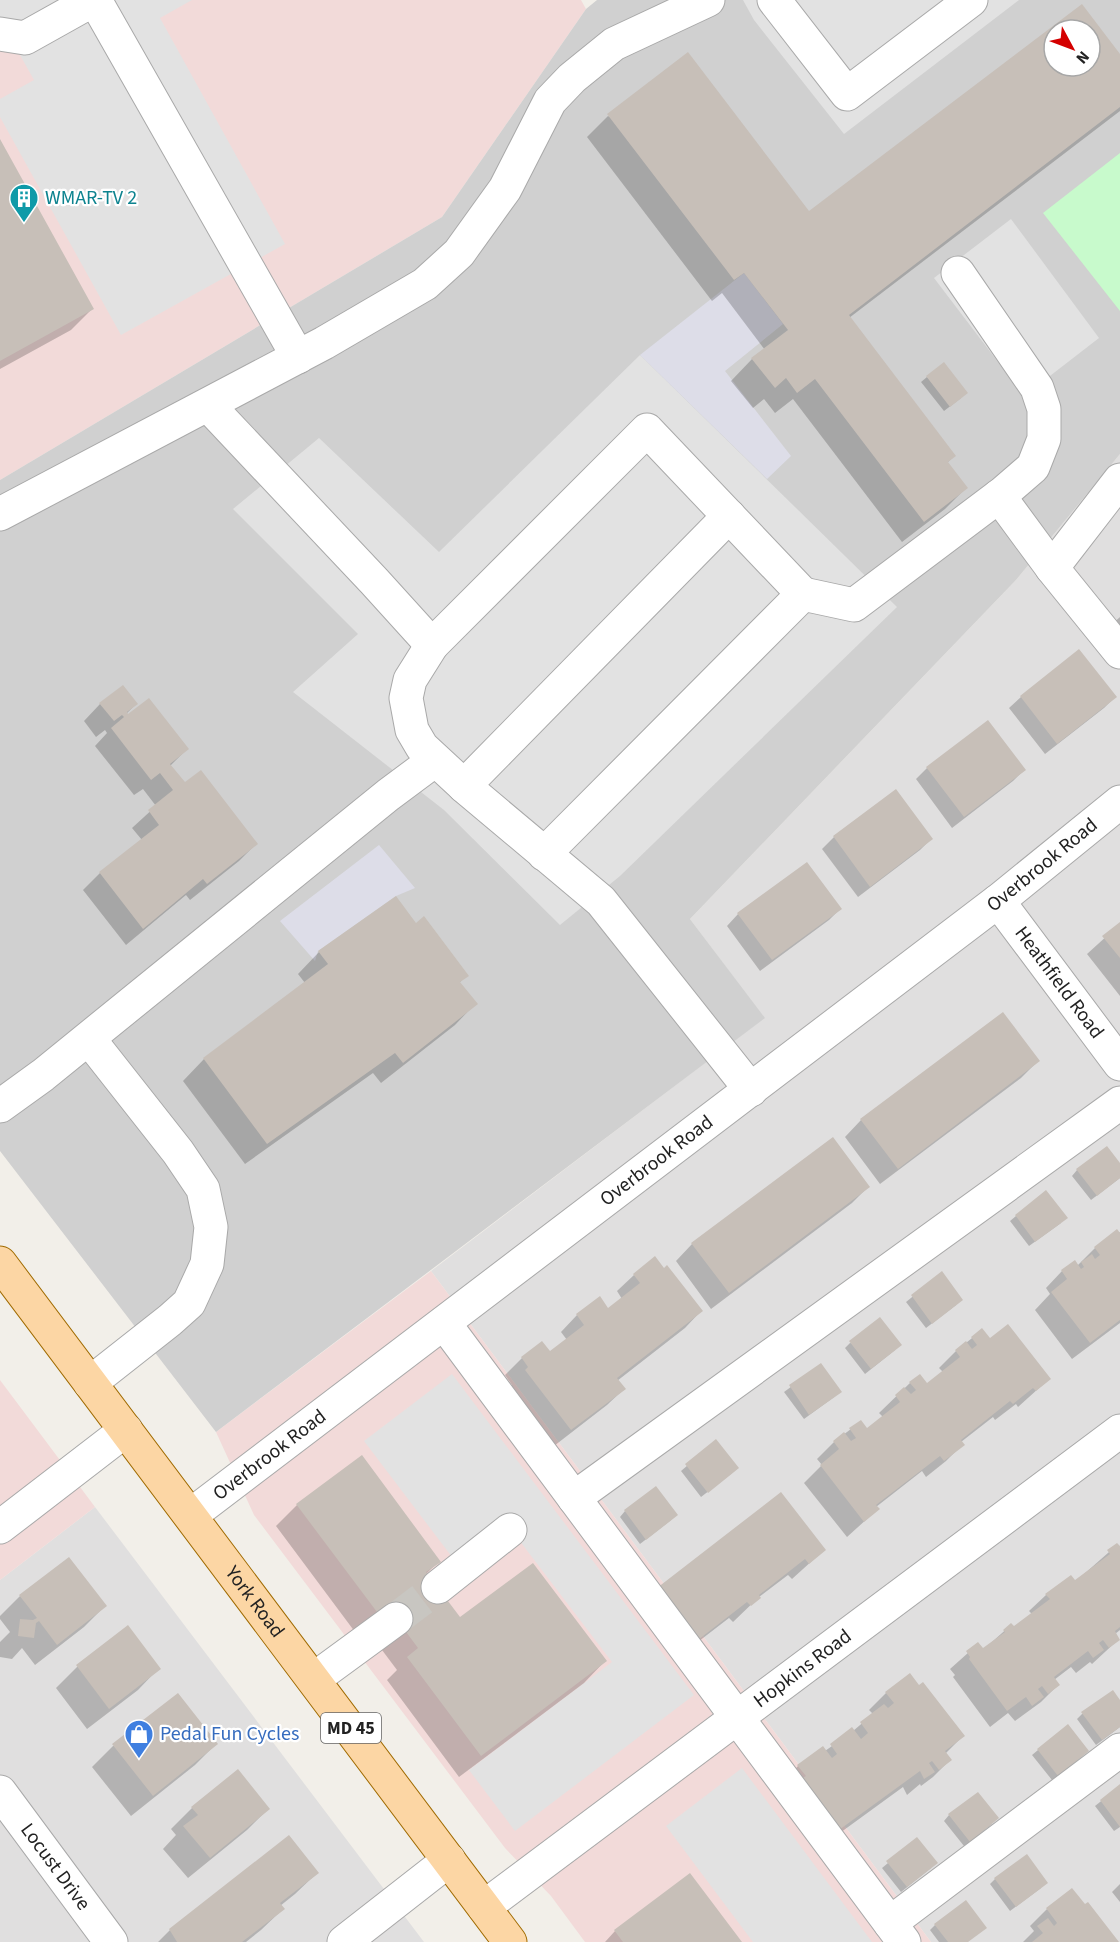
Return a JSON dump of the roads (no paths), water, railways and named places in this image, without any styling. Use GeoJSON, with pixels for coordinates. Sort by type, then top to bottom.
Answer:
{"type":"FeatureCollection","features":[{"type":"Feature","properties":{"kind":"main road","name":"York Road"},"geometry":{"type":"LineString","coordinates":[[0,1263],[510,1942]]}},
{"type":"Feature","properties":{"kind":"street"},"geometry":{"type":"LineString","coordinates":[[0,34],[25,38],[94,0],[298,357]]}},
{"type":"Feature","properties":{"kind":"street"},"geometry":{"type":"LineString","coordinates":[[0,514],[298,357],[425,284],[459,253],[505,189],[550,101],[572,78],[614,44],[708,0]]}},
{"type":"Feature","properties":{"kind":"street"},"geometry":{"type":"LineString","coordinates":[[774,0],[847,94],[971,0]]}},
{"type":"Feature","properties":{"kind":"street"},"geometry":{"type":"LineString","coordinates":[[751,1089],[601,901],[464,786],[422,747],[412,730],[406,698],[410,680],[432,645],[646,430],[803,594],[854,605],[999,496],[1033,467],[1044,439],[1044,409],[1037,388],[958,273]]}},
{"type":"Feature","properties":{"kind":"street"},"geometry":{"type":"LineString","coordinates":[[208,405],[374,580],[432,645]]}},
{"type":"Feature","properties":{"kind":"street"},"geometry":{"type":"LineString","coordinates":[[1052,568],[1120,480]]}},
{"type":"Feature","properties":{"kind":"street"},"geometry":{"type":"LineString","coordinates":[[999,496],[1052,568],[1120,652]]}},
{"type":"Feature","properties":{"kind":"street"},"geometry":{"type":"LineString","coordinates":[[464,786],[729,516]]}},
{"type":"Feature","properties":{"kind":"street"},"geometry":{"type":"LineString","coordinates":[[544,854],[803,594]]}},
{"type":"Feature","properties":{"kind":"street"},"geometry":{"type":"LineString","coordinates":[[0,1106],[44,1075],[388,795],[435,760]]}},
{"type":"Feature","properties":{"kind":"street","name":"Overbrook Road"},"geometry":{"type":"LineString","coordinates":[[190,1515],[998,901],[1120,802]]}},
{"type":"Feature","properties":{"kind":"street","name":"Heathfield Road"},"geometry":{"type":"LineString","coordinates":[[998,901],[1120,1064]]}},
{"type":"Feature","properties":{"kind":"street"},"geometry":{"type":"LineString","coordinates":[[89,1039],[178,1152],[203,1189],[211,1227],[207,1264],[189,1303],[90,1383]]}},
{"type":"Feature","properties":{"kind":"street"},"geometry":{"type":"LineString","coordinates":[[574,1498],[1120,1103]]}},
{"type":"Feature","properties":{"kind":"street"},"geometry":{"type":"LineString","coordinates":[[444,1323],[897,1933],[1120,1750]]}},
{"type":"Feature","properties":{"kind":"street"},"geometry":{"type":"LineString","coordinates":[[0,1527],[126,1430]]}},
{"type":"Feature","properties":{"kind":"street","name":"Hopkins Road"},"geometry":{"type":"LineString","coordinates":[[484,1907],[1120,1431]]}},
{"type":"Feature","properties":{"kind":"street"},"geometry":{"type":"LineString","coordinates":[[438,1587],[510,1530]]}},
{"type":"Feature","properties":{"kind":"street"},"geometry":{"type":"LineString","coordinates":[[314,1679],[396,1619]]}},
{"type":"Feature","properties":{"kind":"street","name":"Locust Drive"},"geometry":{"type":"LineString","coordinates":[[0,1792],[111,1942]]}},
{"type":"Feature","properties":{"kind":"street"},"geometry":{"type":"LineString","coordinates":[[344,1942],[449,1860]]}},
{"type":"Feature","properties":{"kind":"tunnel"},"geometry":{"type":"LineString","coordinates":[[396,1619],[438,1587]]}},
{"type":"Feature","properties":{"kind":"place","name":"WMAR-TV 2"},"geometry":{"type":"Point","coordinates":[24,224]}},
{"type":"Feature","properties":{"kind":"place","name":"Pedal Fun Cycles"},"geometry":{"type":"Point","coordinates":[139,1760]}}]}
